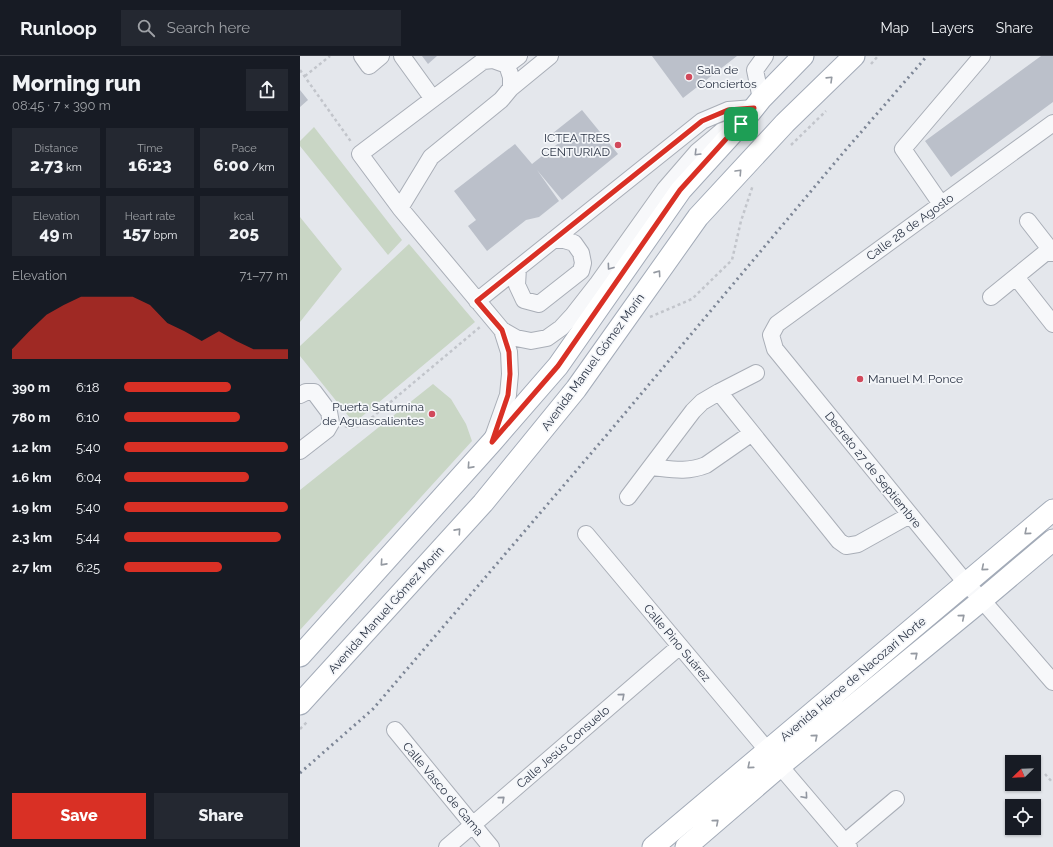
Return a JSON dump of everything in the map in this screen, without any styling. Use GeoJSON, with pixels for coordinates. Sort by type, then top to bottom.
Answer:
{"type":"FeatureCollection","features":[{"type":"Feature","properties":{"kind":"main road"},"geometry":{"type":"LineString","coordinates":[[300,656],[492,442],[558,366],[680,190],[803,56]]}},
{"type":"Feature","properties":{"kind":"main road","name":"Avenida Manuel Gómez Morín"},"geometry":{"type":"LineString","coordinates":[[300,704],[478,509],[576,389],[698,217],[785,123],[854,56]]}},
{"type":"Feature","properties":{"kind":"main road","name":"Avenida Héroe de Nacozari Norte"},"geometry":{"type":"LineString","coordinates":[[686,847],[774,759],[966,583],[1053,510]]}},
{"type":"Feature","properties":{"kind":"main road","name":"Avenida Héroe de Nacozari Norte"},"geometry":{"type":"LineString","coordinates":[[653,847],[774,759],[982,600],[1053,540]]}},
{"type":"Feature","properties":{"kind":"street"},"geometry":{"type":"LineString","coordinates":[[362,56],[369,66],[381,56]]}},
{"type":"Feature","properties":{"kind":"street"},"geometry":{"type":"LineString","coordinates":[[402,56],[433,99]]}},
{"type":"Feature","properties":{"kind":"street"},"geometry":{"type":"LineString","coordinates":[[400,208],[431,157],[501,100],[511,88],[550,56]]}},
{"type":"Feature","properties":{"kind":"street"},"geometry":{"type":"LineString","coordinates":[[477,301],[702,121],[728,110],[758,104],[755,70],[765,56]]}},
{"type":"Feature","properties":{"kind":"street"},"geometry":{"type":"LineString","coordinates":[[941,204],[903,149],[982,56]]}},
{"type":"Feature","properties":{"kind":"street"},"geometry":{"type":"LineString","coordinates":[[511,88],[513,61],[483,61],[360,154],[400,208],[502,330],[516,338],[531,342],[547,338],[561,328],[574,315],[665,189],[697,152],[722,131],[741,124]]}},
{"type":"Feature","properties":{"kind":"street","name":"Calle 28 de Agosto"},"geometry":{"type":"LineString","coordinates":[[771,335],[777,324],[1053,123]]}},
{"type":"Feature","properties":{"kind":"street"},"geometry":{"type":"LineString","coordinates":[[991,297],[1052,251],[1028,221]]}},
{"type":"Feature","properties":{"kind":"street"},"geometry":{"type":"LineString","coordinates":[[518,268],[517,285],[524,300],[539,304],[581,271],[583,263],[581,253],[574,243],[564,240],[553,240]]}},
{"type":"Feature","properties":{"kind":"street"},"geometry":{"type":"LineString","coordinates":[[1016,277],[1050,314]]}},
{"type":"Feature","properties":{"kind":"street"},"geometry":{"type":"LineString","coordinates":[[492,442],[508,395],[510,374],[509,352],[502,330]]}},
{"type":"Feature","properties":{"kind":"street","name":"Decreto 27 de Septiembre"},"geometry":{"type":"LineString","coordinates":[[771,335],[775,349],[966,583],[1053,682]]}},
{"type":"Feature","properties":{"kind":"street"},"geometry":{"type":"LineString","coordinates":[[628,497],[693,411],[702,402],[756,373]]}},
{"type":"Feature","properties":{"kind":"street"},"geometry":{"type":"LineString","coordinates":[[300,395],[306,392],[314,392],[329,412],[331,422],[327,430],[300,451]]}},
{"type":"Feature","properties":{"kind":"street"},"geometry":{"type":"LineString","coordinates":[[719,392],[838,541],[846,546],[858,544],[910,515]]}},
{"type":"Feature","properties":{"kind":"street"},"geometry":{"type":"LineString","coordinates":[[651,467],[686,470],[697,468],[706,465],[752,434]]}},
{"type":"Feature","properties":{"kind":"street","name":"Calle Pino Suárez"},"geometry":{"type":"LineString","coordinates":[[586,534],[847,845]]}},
{"type":"Feature","properties":{"kind":"street","name":"Calle Jesús Consuelo"},"geometry":{"type":"LineString","coordinates":[[447,847],[680,646]]}},
{"type":"Feature","properties":{"kind":"street","name":"Calle Vasco de Gama"},"geometry":{"type":"LineString","coordinates":[[394,730],[491,847]]}},
{"type":"Feature","properties":{"kind":"street"},"geometry":{"type":"LineString","coordinates":[[847,845],[896,799]]}},
{"type":"Feature","properties":{"kind":"path"},"geometry":{"type":"LineString","coordinates":[[305,76],[330,56]]}},
{"type":"Feature","properties":{"kind":"path"},"geometry":{"type":"LineString","coordinates":[[300,70],[360,154]]}},
{"type":"Feature","properties":{"kind":"path"},"geometry":{"type":"LineString","coordinates":[[648,318],[692,299],[732,260],[741,221],[754,181]]}},
{"type":"Feature","properties":{"kind":"path"},"geometry":{"type":"LineString","coordinates":[[331,422],[350,428],[363,424],[491,317]]}},
{"type":"Feature","properties":{"kind":"path"},"geometry":{"type":"LineString","coordinates":[[1045,774],[1053,783]]}},
{"type":"Feature","properties":{"kind":"green space"},"geometry":{"type":"Polygon","coordinates":[[[314,127],[402,240],[388,255],[300,146],[300,141],[314,127]]]}},
{"type":"Feature","properties":{"kind":"green space"},"geometry":{"type":"Polygon","coordinates":[[[300,217],[342,269],[300,322],[300,217]]]}},
{"type":"Feature","properties":{"kind":"green space"},"geometry":{"type":"Polygon","coordinates":[[[409,244],[475,322],[354,423],[300,356],[300,346],[409,244]]]}},
{"type":"Feature","properties":{"kind":"green space"},"geometry":{"type":"Polygon","coordinates":[[[433,384],[451,399],[466,424],[472,441],[300,630],[300,490],[433,384]]]}},
{"type":"Feature","properties":{"kind":"building"},"geometry":{"type":"Polygon","coordinates":[[[422,56],[437,56],[428,64],[422,56]]]}},
{"type":"Feature","properties":{"kind":"building","name":"Sala de Conciertos"},"geometry":{"type":"Polygon","coordinates":[[[652,56],[737,56],[683,98],[652,56]]]}},
{"type":"Feature","properties":{"kind":"building"},"geometry":{"type":"Polygon","coordinates":[[[1041,56],[1053,56],[1053,102],[951,177],[925,141],[1041,56]]]}},
{"type":"Feature","properties":{"kind":"building"},"geometry":{"type":"Polygon","coordinates":[[[300,90],[308,100],[300,107],[300,90]]]}},
{"type":"Feature","properties":{"kind":"building"},"geometry":{"type":"Polygon","coordinates":[[[582,110],[618,154],[562,200],[537,170],[559,201],[539,217],[526,220],[487,251],[468,226],[476,220],[454,191],[515,144],[532,164],[560,142],[553,133],[582,110]]]}},
{"type":"Feature","properties":{"kind":"railway"},"geometry":{"type":"LineString","coordinates":[[300,773],[373,709],[605,437],[843,153],[927,56]]}},
{"type":"Feature","properties":{"kind":"place","name":"Sala de Conciertos"},"geometry":{"type":"Point","coordinates":[689,77]}},
{"type":"Feature","properties":{"kind":"place","name":"ICTEA TRES CENTURIAD"},"geometry":{"type":"Point","coordinates":[618,145]}},
{"type":"Feature","properties":{"kind":"place","name":"Manuel M. Ponce"},"geometry":{"type":"Point","coordinates":[860,379]}},
{"type":"Feature","properties":{"kind":"place","name":"Puerta Saturnina de Aguascalientes"},"geometry":{"type":"Point","coordinates":[432,414]}},
{"type":"Feature","properties":{"kind":"route"},"geometry":{"type":"LineString","coordinates":[[754,108],[741,124],[680,190],[558,366],[492,442],[508,395],[510,374],[509,352],[502,330],[477,301],[702,121],[728,110],[754,108]]}}]}
